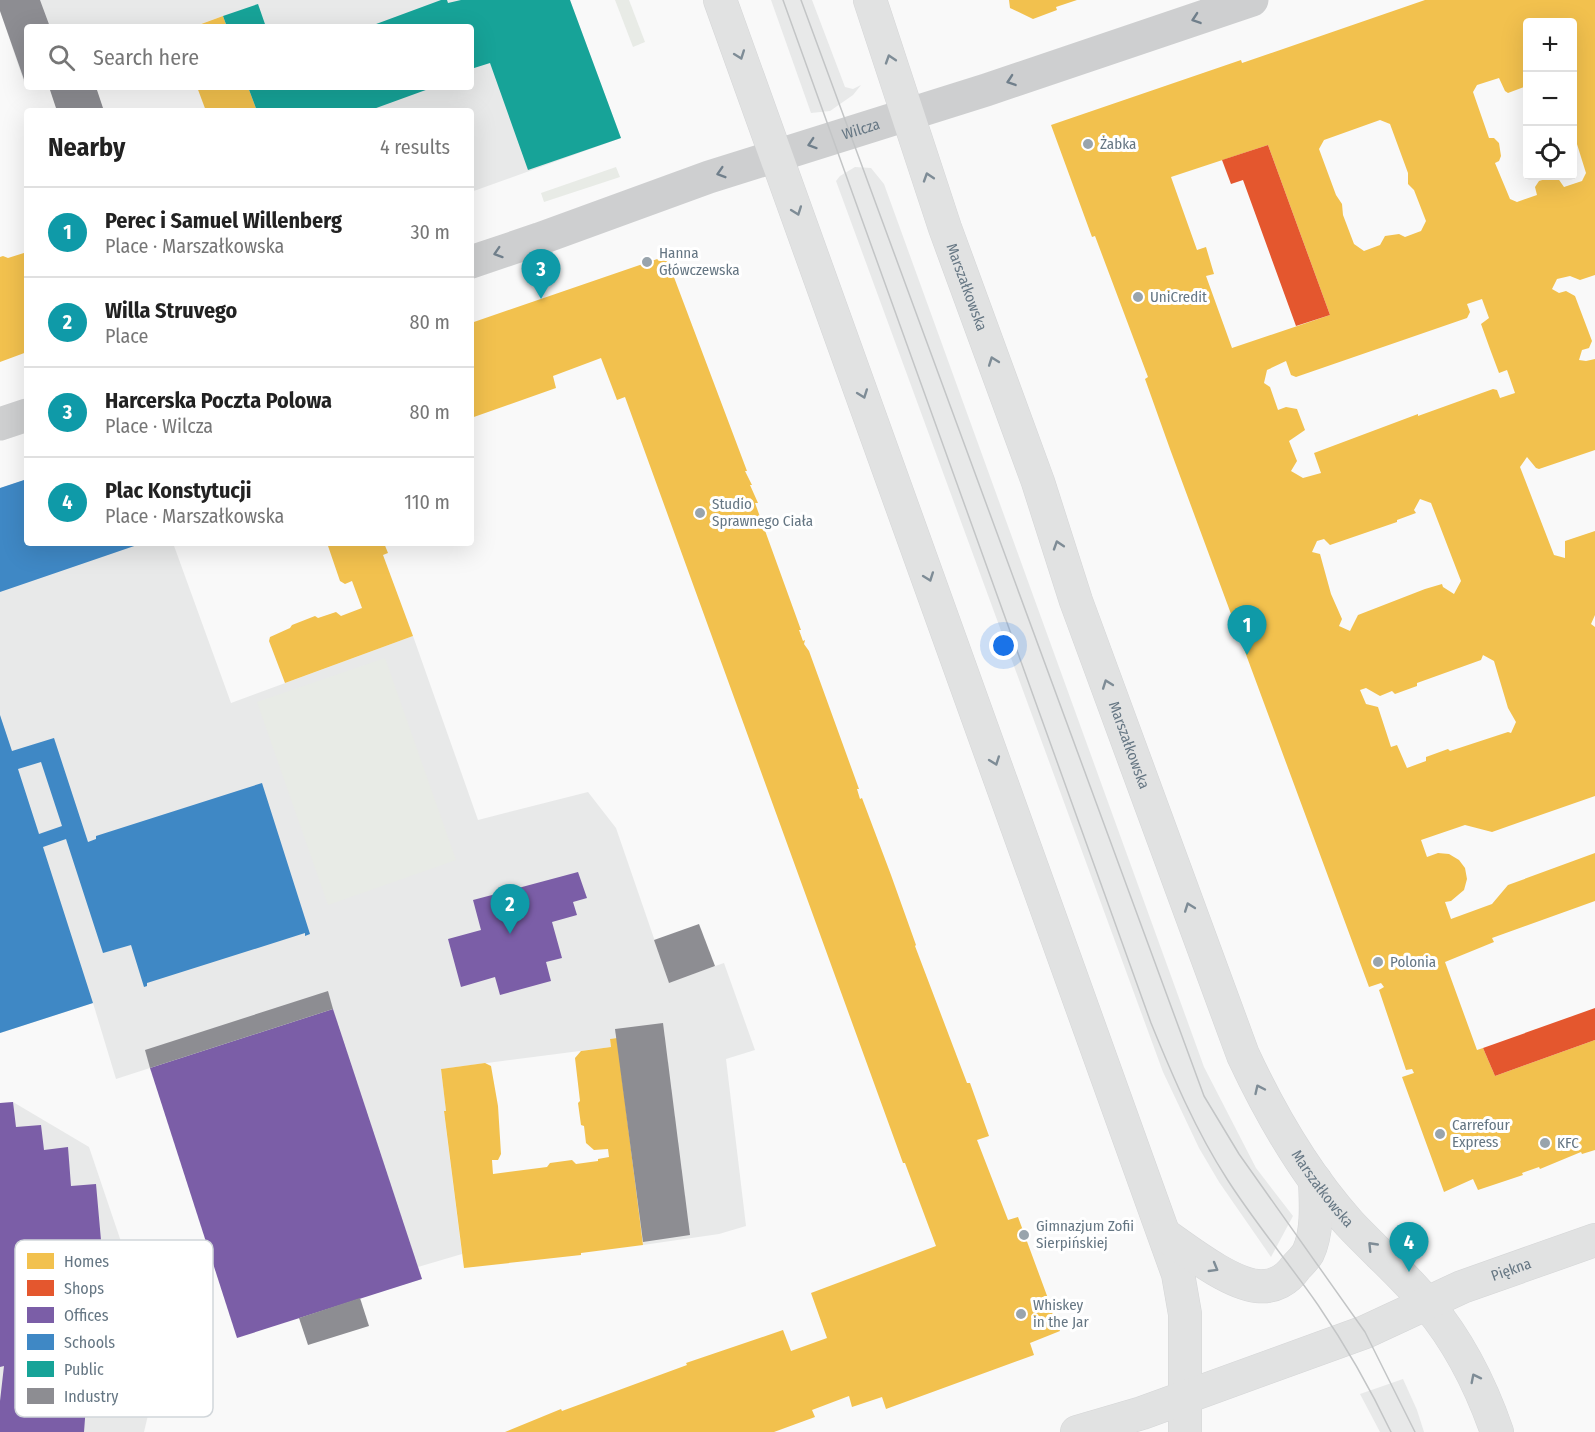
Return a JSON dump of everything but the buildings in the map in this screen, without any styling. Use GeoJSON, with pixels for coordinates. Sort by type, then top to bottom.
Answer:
{"type":"FeatureCollection","features":[{"type":"Feature","properties":{"kind":"main road"},"geometry":{"type":"LineString","coordinates":[[720,0],[1166,1235],[1178,1274],[1185,1314],[1185,1432]]}},
{"type":"Feature","properties":{"kind":"main road","name":"Marszałkowska"},"geometry":{"type":"LineString","coordinates":[[870,0],[945,228],[1038,482],[1076,601],[1243,1054],[1263,1097],[1315,1180],[1348,1222],[1427,1303],[1453,1337],[1469,1366],[1497,1432]]}},
{"type":"Feature","properties":{"kind":"main road"},"geometry":{"type":"LineString","coordinates":[[1166,1235],[1197,1258],[1240,1281],[1257,1286],[1276,1285],[1287,1278],[1308,1253],[1316,1205],[1315,1180]]}},
{"type":"Feature","properties":{"kind":"main road","name":"Piękna"},"geometry":{"type":"LineString","coordinates":[[1077,1432],[1142,1413],[1365,1332],[1462,1287],[1595,1240]]}},
{"type":"Feature","properties":{"kind":"street","name":"Wilcza"},"geometry":{"type":"LineString","coordinates":[[474,261],[709,177],[986,90],[1252,0]]}},
{"type":"Feature","properties":{"kind":"street"},"geometry":{"type":"LineString","coordinates":[[0,424],[24,416]]}},
{"type":"Feature","properties":{"kind":"shaded area"},"geometry":{"type":"Polygon","coordinates":[[[0,0],[570,0],[621,138],[474,191],[474,108],[256,108],[249,90],[474,90],[474,24],[226,24],[223,16],[200,24],[24,24],[24,82],[0,11],[0,0]]]}},
{"type":"Feature","properties":{"kind":"shaded area"},"geometry":{"type":"Polygon","coordinates":[[[615,0],[629,0],[645,42],[633,47],[615,0]]]}},
{"type":"Feature","properties":{"kind":"shaded area"},"geometry":{"type":"Polygon","coordinates":[[[771,0],[812,0],[845,87],[853,89],[861,85],[853,95],[830,111],[811,113],[771,0]]]}},
{"type":"Feature","properties":{"kind":"shaded area"},"geometry":{"type":"Polygon","coordinates":[[[616,167],[620,177],[544,202],[541,193],[616,167]]]}},
{"type":"Feature","properties":{"kind":"shaded area"},"geometry":{"type":"Polygon","coordinates":[[[855,167],[871,168],[884,184],[1204,1067],[1256,1168],[1293,1216],[1271,1257],[1219,1182],[1199,1148],[1163,1072],[836,181],[855,167]]]}},
{"type":"Feature","properties":{"kind":"shaded area"},"geometry":{"type":"Polygon","coordinates":[[[24,480],[24,546],[174,546],[231,703],[413,636],[478,820],[588,792],[616,828],[669,982],[724,963],[755,1050],[726,1059],[746,1226],[719,1234],[643,1245],[617,1038],[610,1039],[611,1047],[441,1069],[446,1111],[444,1112],[462,1254],[418,1267],[422,1279],[360,1298],[150,1068],[116,1079],[93,1003],[0,1033],[0,488],[24,480]]]}},
{"type":"Feature","properties":{"kind":"shaded area"},"geometry":{"type":"Polygon","coordinates":[[[385,658],[456,860],[328,905],[257,702],[385,658]]]}},
{"type":"Feature","properties":{"kind":"shaded area"},"geometry":{"type":"Polygon","coordinates":[[[13,1102],[89,1147],[120,1240],[15,1240],[15,1417],[148,1417],[144,1432],[0,1432],[0,1103],[13,1102]]]}},
{"type":"Feature","properties":{"kind":"shaded area"},"geometry":{"type":"Polygon","coordinates":[[[1403,1379],[1424,1432],[1380,1432],[1360,1394],[1403,1379]]]}},
{"type":"Feature","properties":{"kind":"tram line"},"geometry":{"type":"LineString","coordinates":[[783,0],[1151,1023],[1195,1123],[1216,1161],[1249,1211],[1328,1320],[1357,1367],[1391,1432]]}},
{"type":"Feature","properties":{"kind":"tram line"},"geometry":{"type":"LineString","coordinates":[[801,0],[1204,1096],[1239,1154],[1365,1332],[1415,1432]]}},
{"type":"Feature","properties":{"kind":"place","name":"Żabka"},"geometry":{"type":"Point","coordinates":[1088,144]}},
{"type":"Feature","properties":{"kind":"place","name":"Hanna Główczewska"},"geometry":{"type":"Point","coordinates":[647,262]}},
{"type":"Feature","properties":{"kind":"place","name":"UniCredit"},"geometry":{"type":"Point","coordinates":[1138,297]}},
{"type":"Feature","properties":{"kind":"place","name":"Harcerska Poczta Polowa"},"geometry":{"type":"Point","coordinates":[541,299]}},
{"type":"Feature","properties":{"kind":"place","name":"Studio Sprawnego Ciała"},"geometry":{"type":"Point","coordinates":[700,513]}},
{"type":"Feature","properties":{"kind":"place","name":"Perec i Samuel Willenberg"},"geometry":{"type":"Point","coordinates":[1247,655]}},
{"type":"Feature","properties":{"kind":"place","name":"Willa Struvego"},"geometry":{"type":"Point","coordinates":[510,934]}},
{"type":"Feature","properties":{"kind":"place","name":"Polonia"},"geometry":{"type":"Point","coordinates":[1378,962]}},
{"type":"Feature","properties":{"kind":"place","name":"Carrefour Express"},"geometry":{"type":"Point","coordinates":[1440,1134]}},
{"type":"Feature","properties":{"kind":"place","name":"KFC"},"geometry":{"type":"Point","coordinates":[1545,1143]}},
{"type":"Feature","properties":{"kind":"place","name":"Gimnazjum Zofii Sierpińskiej"},"geometry":{"type":"Point","coordinates":[1024,1235]}},
{"type":"Feature","properties":{"kind":"place","name":"Plac Konstytucji"},"geometry":{"type":"Point","coordinates":[1409,1272]}},
{"type":"Feature","properties":{"kind":"place","name":"Whiskey in the Jar"},"geometry":{"type":"Point","coordinates":[1021,1314]}}]}
